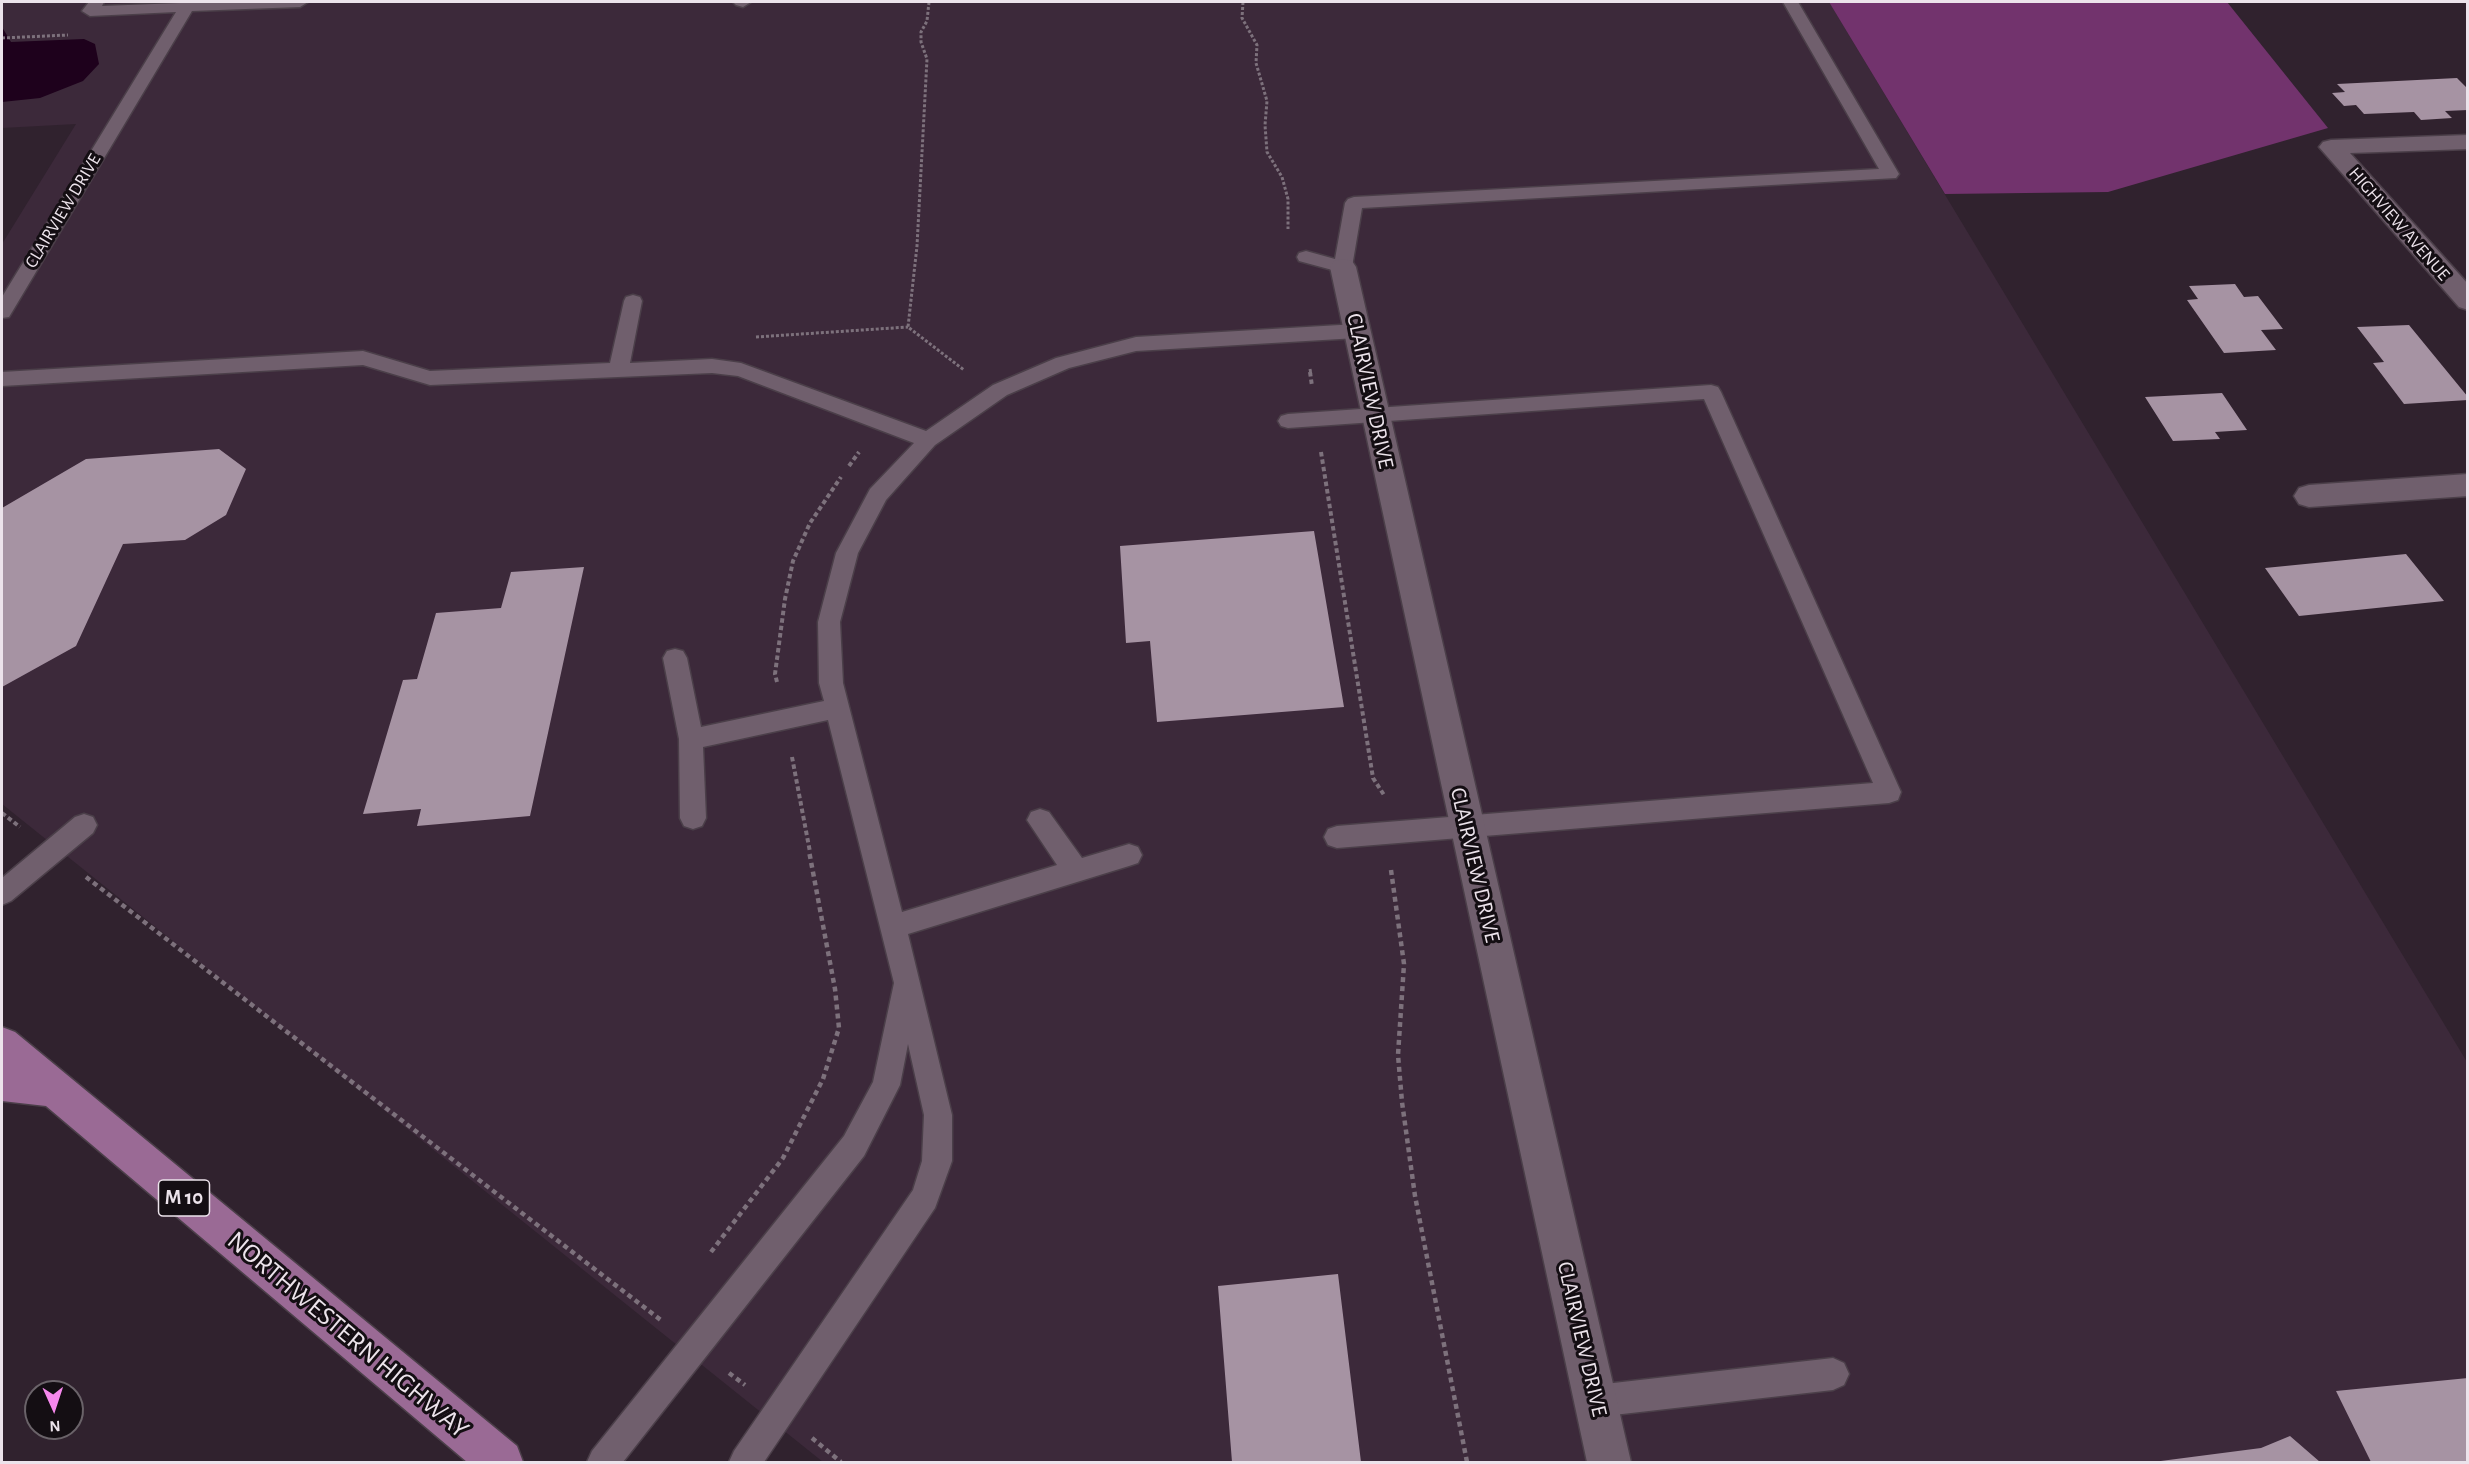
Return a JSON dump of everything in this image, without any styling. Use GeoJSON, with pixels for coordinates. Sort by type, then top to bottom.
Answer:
{"type":"FeatureCollection","features":[{"type":"Feature","properties":{"kind":"main road","name":"NORTHWESTERN HIGHWAY"},"geometry":{"type":"LineString","coordinates":[[2,1045],[501,1462]]}},
{"type":"Feature","properties":{"kind":"main road"},"geometry":{"type":"LineString","coordinates":[[2,1082],[53,1088]]}},
{"type":"Feature","properties":{"kind":"street","name":"HIGHVIEW AVENUE"},"geometry":{"type":"LineString","coordinates":[[2468,142],[2331,147],[2468,301]]}},
{"type":"Feature","properties":{"kind":"street","name":"CLAIRVIEW DRIVE"},"geometry":{"type":"LineString","coordinates":[[1343,267],[1609,1462]]}},
{"type":"Feature","properties":{"kind":"street"},"geometry":{"type":"LineString","coordinates":[[2309,496],[2468,485]]}},
{"type":"Feature","properties":{"kind":"lane"},"geometry":{"type":"LineString","coordinates":[[97,2],[90,11],[300,2]]}},
{"type":"Feature","properties":{"kind":"lane"},"geometry":{"type":"LineString","coordinates":[[1306,257],[1343,267],[1354,203],[1890,174],[1790,2]]}},
{"type":"Feature","properties":{"kind":"lane","name":"CLAIRVIEW DRIVE"},"geometry":{"type":"LineString","coordinates":[[2,312],[187,7]]}},
{"type":"Feature","properties":{"kind":"lane"},"geometry":{"type":"LineString","coordinates":[[619,370],[633,302]]}},
{"type":"Feature","properties":{"kind":"lane"},"geometry":{"type":"LineString","coordinates":[[745,1462],[925,1198],[937,1161],[938,1115],[907,981],[831,683],[829,622],[846,553],[878,495],[928,440],[1000,390],[1063,363],[1136,344],[1357,331]]}},
{"type":"Feature","properties":{"kind":"lane"},"geometry":{"type":"LineString","coordinates":[[2,379],[363,358],[430,378],[712,366],[741,370],[928,440]]}},
{"type":"Feature","properties":{"kind":"lane"},"geometry":{"type":"LineString","coordinates":[[1288,421],[1711,392],[1889,792],[1337,837]]}},
{"type":"Feature","properties":{"kind":"lane"},"geometry":{"type":"LineString","coordinates":[[675,658],[692,739],[693,818]]}},
{"type":"Feature","properties":{"kind":"lane"},"geometry":{"type":"LineString","coordinates":[[692,739],[837,708]]}},
{"type":"Feature","properties":{"kind":"lane"},"geometry":{"type":"LineString","coordinates":[[1040,820],[1076,871]]}},
{"type":"Feature","properties":{"kind":"lane"},"geometry":{"type":"LineString","coordinates":[[2,893],[84,825]]}},
{"type":"Feature","properties":{"kind":"lane"},"geometry":{"type":"LineString","coordinates":[[893,927],[1129,855]]}},
{"type":"Feature","properties":{"kind":"lane"},"geometry":{"type":"LineString","coordinates":[[603,1462],[855,1146],[886,1085],[907,981]]}},
{"type":"Feature","properties":{"kind":"lane"},"geometry":{"type":"LineString","coordinates":[[1596,1401],[1833,1374]]}},
{"type":"Feature","properties":{"kind":"path"},"geometry":{"type":"LineString","coordinates":[[929,2],[927,21],[921,32],[921,42],[927,59],[917,246],[908,327],[966,372],[958,377]]}},
{"type":"Feature","properties":{"kind":"path"},"geometry":{"type":"LineString","coordinates":[[1243,2],[1242,18],[1257,45],[1256,63],[1267,101],[1265,125],[1267,152],[1282,177],[1288,199],[1286,222],[1290,240]]}},
{"type":"Feature","properties":{"kind":"path"},"geometry":{"type":"LineString","coordinates":[[1306,334],[1316,420],[1373,778],[1384,796],[1386,833],[1404,964],[1398,1055],[1402,1102],[1416,1196],[1467,1462]]}},
{"type":"Feature","properties":{"kind":"path"},"geometry":{"type":"LineString","coordinates":[[710,1253],[783,1158],[823,1079],[839,1028],[835,989],[787,718],[775,674],[785,599],[793,561],[810,523],[835,484],[866,443],[887,424]]}},
{"type":"Feature","properties":{"kind":"path"},"geometry":{"type":"LineString","coordinates":[[2,813],[781,1412],[841,1462]]}},
{"type":"Feature","properties":{"kind":"path"},"geometry":{"type":"LineString","coordinates":[[660,1319],[667,1310]]}},
{"type":"Feature","properties":{"kind":"shaded area"},"geometry":{"type":"Polygon","coordinates":[[[2,2],[1829,2],[2467,1062],[2467,1462],[823,1462],[2,804],[2,244],[76,124],[2,128],[2,2]]]}},
{"type":"Feature","properties":{"kind":"shaded area"},"geometry":{"type":"Polygon","coordinates":[[[1829,2],[2227,2],[2328,128],[2108,192],[1945,194],[1829,2]]]}},
{"type":"Feature","properties":{"kind":"shaded area"},"geometry":{"type":"Polygon","coordinates":[[[2,27],[11,42],[84,39],[95,44],[99,64],[83,81],[40,98],[2,102],[2,27]]]}},
{"type":"Feature","properties":{"kind":"building"},"geometry":{"type":"Polygon","coordinates":[[[2457,78],[2468,89],[2468,110],[2445,111],[2452,118],[2421,120],[2414,112],[2364,114],[2356,105],[2344,106],[2332,93],[2345,92],[2337,84],[2457,78]]]}},
{"type":"Feature","properties":{"kind":"building"},"geometry":{"type":"Polygon","coordinates":[[[2235,284],[2244,297],[2258,296],[2283,329],[2261,330],[2276,350],[2224,353],[2187,300],[2198,299],[2189,286],[2235,284]]]}},
{"type":"Feature","properties":{"kind":"building"},"geometry":{"type":"Polygon","coordinates":[[[2409,325],[2468,397],[2468,400],[2404,404],[2373,363],[2384,362],[2357,327],[2409,325]]]}},
{"type":"Feature","properties":{"kind":"building"},"geometry":{"type":"Polygon","coordinates":[[[2222,393],[2247,430],[2215,432],[2220,439],[2173,441],[2145,397],[2222,393]]]}},
{"type":"Feature","properties":{"kind":"building"},"geometry":{"type":"Polygon","coordinates":[[[219,449],[246,469],[226,515],[185,540],[123,544],[76,646],[2,687],[2,508],[86,459],[219,449]]]}},
{"type":"Feature","properties":{"kind":"building"},"geometry":{"type":"Polygon","coordinates":[[[1314,531],[1344,707],[1157,722],[1150,641],[1126,643],[1120,546],[1314,531]]]}},
{"type":"Feature","properties":{"kind":"building"},"geometry":{"type":"Polygon","coordinates":[[[2406,554],[2444,601],[2299,616],[2265,568],[2406,554]]]}},
{"type":"Feature","properties":{"kind":"building"},"geometry":{"type":"Polygon","coordinates":[[[584,567],[530,816],[417,826],[421,809],[363,814],[403,680],[417,679],[436,613],[501,608],[511,572],[584,567]]]}},
{"type":"Feature","properties":{"kind":"building"},"geometry":{"type":"Polygon","coordinates":[[[1338,1274],[1361,1462],[1232,1462],[1218,1286],[1338,1274]]]}},
{"type":"Feature","properties":{"kind":"building"},"geometry":{"type":"Polygon","coordinates":[[[2468,1378],[2468,1462],[2371,1462],[2336,1391],[2468,1378]]]}},
{"type":"Feature","properties":{"kind":"building"},"geometry":{"type":"Polygon","coordinates":[[[2290,1436],[2320,1462],[2153,1462],[2261,1448],[2290,1436]]]}}]}
